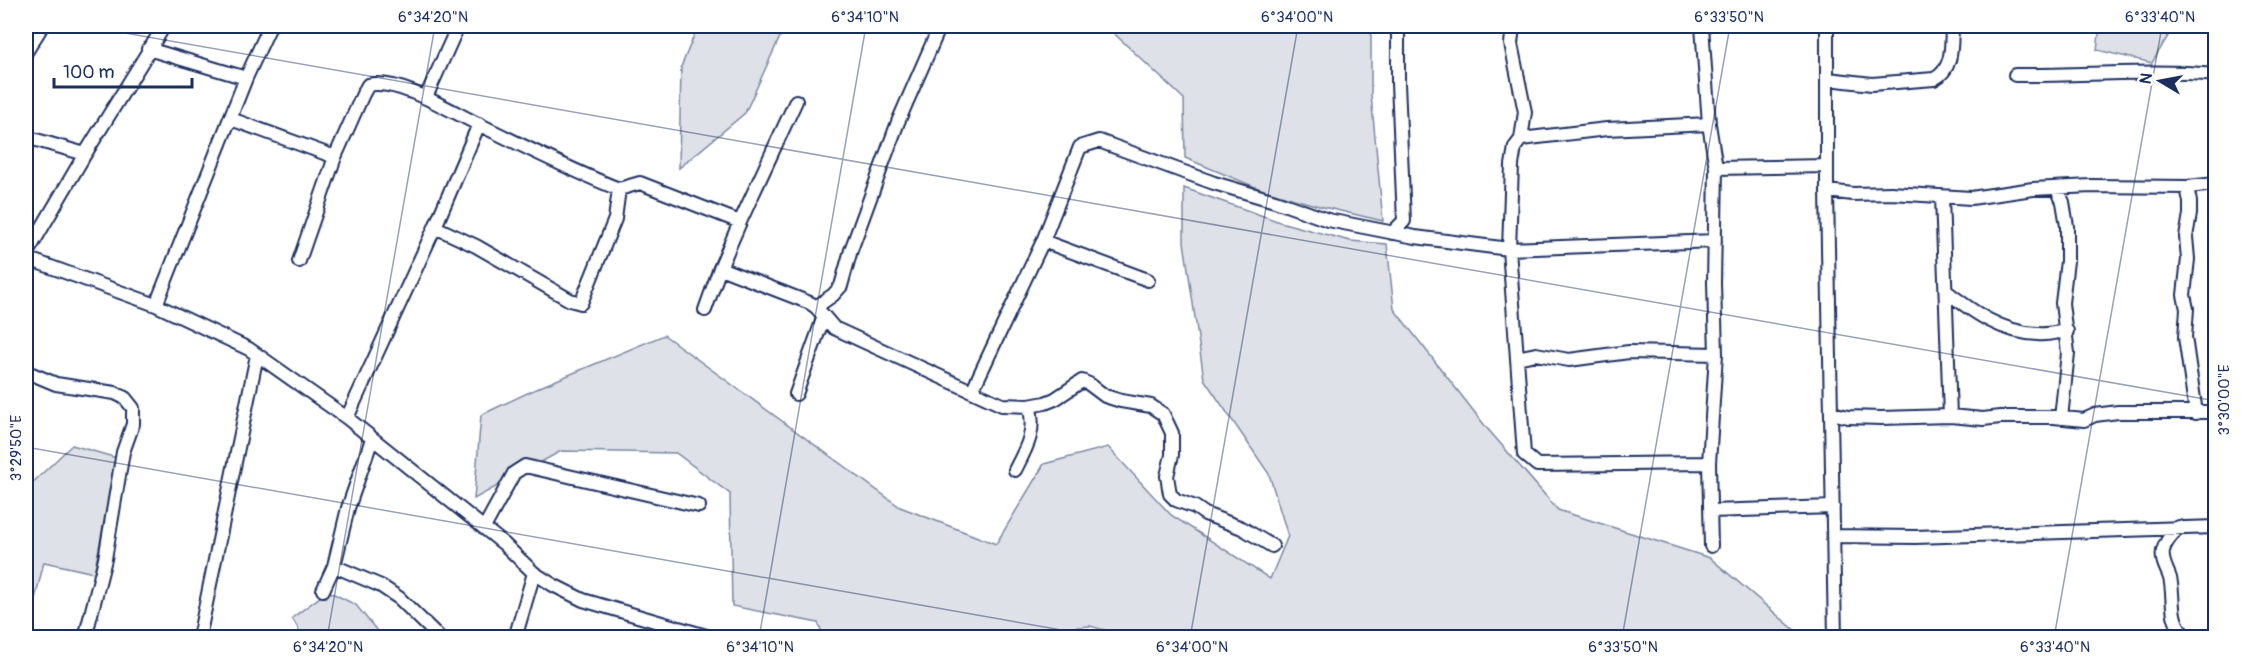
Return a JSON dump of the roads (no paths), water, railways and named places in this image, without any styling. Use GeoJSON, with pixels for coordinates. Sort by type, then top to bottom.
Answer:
{"type":"FeatureCollection","features":[{"type":"Feature","properties":{"kind":"street"},"geometry":{"type":"LineString","coordinates":[[26,52],[38,26]]}},
{"type":"Feature","properties":{"kind":"street"},"geometry":{"type":"LineString","coordinates":[[164,26],[85,154],[26,257],[156,305],[249,349],[346,418],[484,528],[534,573],[583,600],[691,634],[713,638]]}},
{"type":"Feature","properties":{"kind":"street"},"geometry":{"type":"LineString","coordinates":[[156,305],[246,78],[270,26]]}},
{"type":"Feature","properties":{"kind":"street"},"geometry":{"type":"LineString","coordinates":[[426,97],[458,26]]}},
{"type":"Feature","properties":{"kind":"street"},"geometry":{"type":"LineString","coordinates":[[796,394],[820,311],[841,286],[851,250],[898,122],[939,28],[923,26]]}},
{"type":"Feature","properties":{"kind":"street"},"geometry":{"type":"LineString","coordinates":[[1392,233],[1404,221],[1398,26]]}},
{"type":"Feature","properties":{"kind":"street"},"geometry":{"type":"LineString","coordinates":[[1513,26],[1511,44],[1525,112],[1521,139],[1515,147],[1512,165],[1509,249],[1524,454],[1537,465],[1709,463]]}},
{"type":"Feature","properties":{"kind":"street"},"geometry":{"type":"LineString","coordinates":[[1702,26],[1709,123],[1716,168],[1716,354],[1709,463],[1712,546]]}},
{"type":"Feature","properties":{"kind":"street"},"geometry":{"type":"LineString","coordinates":[[1827,26],[1827,190],[1835,638]]}},
{"type":"Feature","properties":{"kind":"street"},"geometry":{"type":"LineString","coordinates":[[1828,79],[1872,84],[1934,79],[1941,76],[1950,56],[1952,26]]}},
{"type":"Feature","properties":{"kind":"street"},"geometry":{"type":"LineString","coordinates":[[148,49],[246,78]]}},
{"type":"Feature","properties":{"kind":"street"},"geometry":{"type":"LineString","coordinates":[[2015,75],[2072,76],[2164,72],[2216,75]]}},
{"type":"Feature","properties":{"kind":"street"},"geometry":{"type":"LineString","coordinates":[[299,261],[335,158],[368,85],[378,83],[426,97],[620,189],[640,183],[740,222]]}},
{"type":"Feature","properties":{"kind":"street"},"geometry":{"type":"LineString","coordinates":[[705,310],[740,222],[796,101]]}},
{"type":"Feature","properties":{"kind":"street"},"geometry":{"type":"LineString","coordinates":[[231,119],[335,158]]}},
{"type":"Feature","properties":{"kind":"street"},"geometry":{"type":"LineString","coordinates":[[1521,139],[1607,129],[1709,123]]}},
{"type":"Feature","properties":{"kind":"street"},"geometry":{"type":"LineString","coordinates":[[346,418],[435,227],[479,124]]}},
{"type":"Feature","properties":{"kind":"street"},"geometry":{"type":"LineString","coordinates":[[26,137],[85,154]]}},
{"type":"Feature","properties":{"kind":"street"},"geometry":{"type":"LineString","coordinates":[[972,391],[1043,241],[1080,147],[1099,141],[1204,180],[1275,201],[1328,220],[1392,233],[1509,249],[1715,240]]}},
{"type":"Feature","properties":{"kind":"street"},"geometry":{"type":"LineString","coordinates":[[1716,168],[1827,166]]}},
{"type":"Feature","properties":{"kind":"street"},"geometry":{"type":"LineString","coordinates":[[1827,190],[1853,194],[1891,193],[1971,198],[2033,189],[2101,185],[2187,187],[2216,184]]}},
{"type":"Feature","properties":{"kind":"street"},"geometry":{"type":"LineString","coordinates":[[2187,187],[2190,214],[2186,237],[2188,259],[2184,296],[2187,309],[2185,337],[2196,413]]}},
{"type":"Feature","properties":{"kind":"street"},"geometry":{"type":"LineString","coordinates":[[435,227],[476,246],[570,300],[581,303],[615,219],[620,189]]}},
{"type":"Feature","properties":{"kind":"street"},"geometry":{"type":"LineString","coordinates":[[2057,189],[2063,202],[2067,226],[2067,261],[2062,303],[2068,353],[2061,418]]}},
{"type":"Feature","properties":{"kind":"street"},"geometry":{"type":"LineString","coordinates":[[1941,197],[1950,416]]}},
{"type":"Feature","properties":{"kind":"street"},"geometry":{"type":"LineString","coordinates":[[1043,241],[1148,280]]}},
{"type":"Feature","properties":{"kind":"street"},"geometry":{"type":"LineString","coordinates":[[720,268],[820,311],[834,328],[1002,405],[1029,406],[1056,399],[1082,381],[1105,396],[1151,406],[1163,414],[1172,433],[1172,455],[1167,476],[1170,494],[1176,500],[1242,528],[1272,546]]}},
{"type":"Feature","properties":{"kind":"street"},"geometry":{"type":"LineString","coordinates":[[1946,291],[1973,312],[2006,329],[2039,334],[2067,331]]}},
{"type":"Feature","properties":{"kind":"street"},"geometry":{"type":"LineString","coordinates":[[1517,358],[1536,354],[1569,360],[1629,352],[1716,354]]}},
{"type":"Feature","properties":{"kind":"street"},"geometry":{"type":"LineString","coordinates":[[200,638],[257,355]]}},
{"type":"Feature","properties":{"kind":"street"},"geometry":{"type":"LineString","coordinates":[[26,374],[32,374],[56,384],[115,393],[125,398],[133,408],[133,424],[123,452],[105,559],[85,638]]}},
{"type":"Feature","properties":{"kind":"street"},"geometry":{"type":"LineString","coordinates":[[1015,470],[1032,433],[1029,406]]}},
{"type":"Feature","properties":{"kind":"street"},"geometry":{"type":"LineString","coordinates":[[1832,413],[1848,417],[1881,418],[1950,416],[1983,419],[2000,417],[2084,420],[2095,415],[2118,412],[2216,412]]}},
{"type":"Feature","properties":{"kind":"street"},"geometry":{"type":"LineString","coordinates":[[323,590],[334,566],[348,508],[372,439]]}},
{"type":"Feature","properties":{"kind":"street"},"geometry":{"type":"LineString","coordinates":[[484,528],[514,473],[525,466],[699,506]]}},
{"type":"Feature","properties":{"kind":"street"},"geometry":{"type":"LineString","coordinates":[[1711,511],[1833,507]]}},
{"type":"Feature","properties":{"kind":"street"},"geometry":{"type":"LineString","coordinates":[[1834,536],[1904,537],[2216,527]]}},
{"type":"Feature","properties":{"kind":"street"},"geometry":{"type":"LineString","coordinates":[[2179,528],[2168,539],[2163,552],[2163,560],[2170,579],[2174,616],[2183,637],[2204,638]]}},
{"type":"Feature","properties":{"kind":"street"},"geometry":{"type":"LineString","coordinates":[[334,566],[390,592],[440,638]]}},
{"type":"Feature","properties":{"kind":"street"},"geometry":{"type":"LineString","coordinates":[[515,638],[534,573]]}}]}
